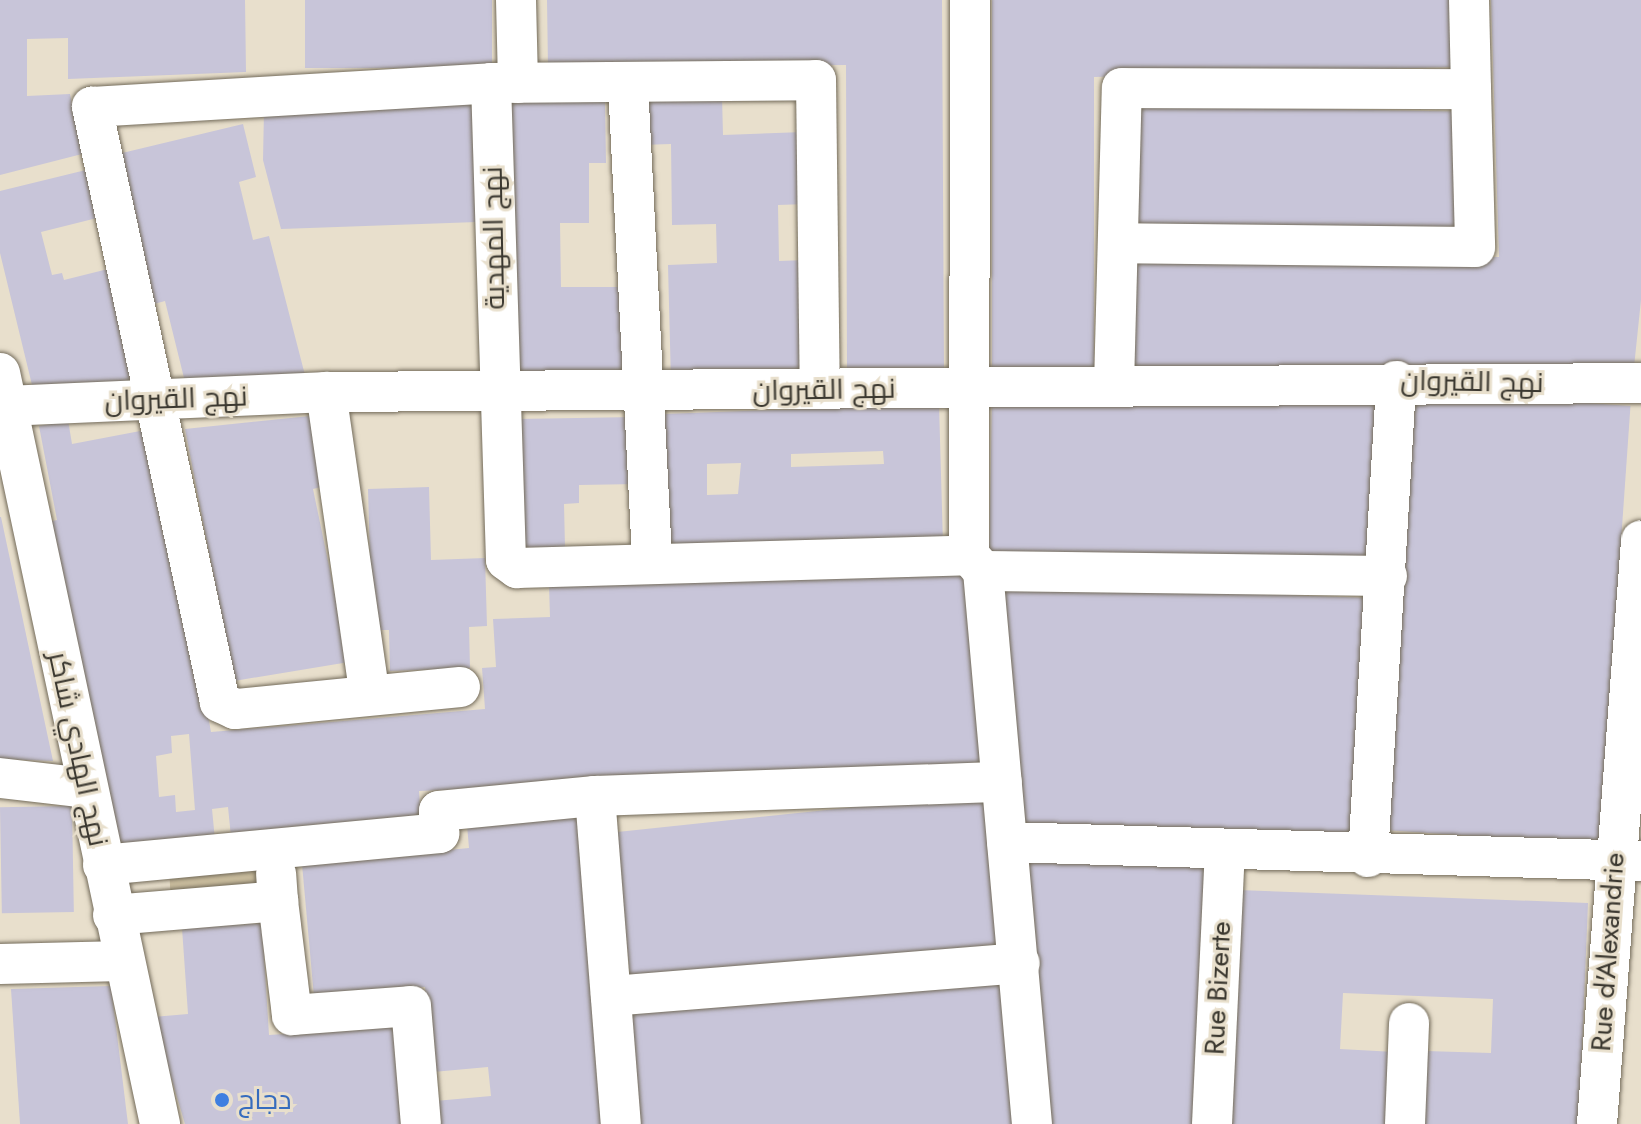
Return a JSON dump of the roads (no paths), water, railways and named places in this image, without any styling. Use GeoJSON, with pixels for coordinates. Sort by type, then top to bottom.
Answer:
{"type":"FeatureCollection","features":[{"type":"Feature","properties":{"kind":"street","name":"نهج المهدية"},"geometry":{"type":"LineString","coordinates":[[516,0],[504,83],[496,393],[506,560],[517,568],[652,563]]}},
{"type":"Feature","properties":{"kind":"street"},"geometry":{"type":"LineString","coordinates":[[970,0],[968,388],[976,563],[1002,782],[1032,1124]]}},
{"type":"Feature","properties":{"kind":"street"},"geometry":{"type":"LineString","coordinates":[[1119,243],[1475,247],[1469,0]]}},
{"type":"Feature","properties":{"kind":"street"},"geometry":{"type":"LineString","coordinates":[[460,687],[369,692],[235,709],[220,702],[161,401],[92,107],[504,83],[819,84],[820,388]]}},
{"type":"Feature","properties":{"kind":"street"},"geometry":{"type":"LineString","coordinates":[[628,84],[648,394],[652,563],[976,563],[1387,576]]}},
{"type":"Feature","properties":{"kind":"street"},"geometry":{"type":"LineString","coordinates":[[1114,386],[1122,88],[1471,89]]}},
{"type":"Feature","properties":{"kind":"street"},"geometry":{"type":"LineString","coordinates":[[1368,857],[1387,576],[1396,381]]}},
{"type":"Feature","properties":{"kind":"street","name":"نهج القيروان"},"geometry":{"type":"LineString","coordinates":[[4,389],[161,401],[326,392],[648,394],[820,388],[1396,381],[1641,383]]}},
{"type":"Feature","properties":{"kind":"street","name":"نهج الهادي شاكر"},"geometry":{"type":"LineString","coordinates":[[4,389],[10,458],[160,1124]]}},
{"type":"Feature","properties":{"kind":"street"},"geometry":{"type":"LineString","coordinates":[[326,392],[369,692]]}},
{"type":"Feature","properties":{"kind":"street","name":"Rue d'Alexandrie"},"geometry":{"type":"LineString","coordinates":[[1597,1124],[1627,861],[1641,541]]}},
{"type":"Feature","properties":{"kind":"street"},"geometry":{"type":"LineString","coordinates":[[0,778],[86,788]]}},
{"type":"Feature","properties":{"kind":"street"},"geometry":{"type":"LineString","coordinates":[[103,865],[439,833],[439,811],[595,796],[1002,782]]}},
{"type":"Feature","properties":{"kind":"street"},"geometry":{"type":"LineString","coordinates":[[595,796],[621,1124]]}},
{"type":"Feature","properties":{"kind":"street"},"geometry":{"type":"LineString","coordinates":[[1007,842],[1368,857],[1627,861]]}},
{"type":"Feature","properties":{"kind":"street"},"geometry":{"type":"LineString","coordinates":[[274,849],[292,1015],[411,1006],[421,1124]]}},
{"type":"Feature","properties":{"kind":"street","name":"Rue Bizerte"},"geometry":{"type":"LineString","coordinates":[[1212,1124],[1225,852]]}},
{"type":"Feature","properties":{"kind":"street"},"geometry":{"type":"LineString","coordinates":[[113,915],[278,901]]}},
{"type":"Feature","properties":{"kind":"street"},"geometry":{"type":"LineString","coordinates":[[0,964],[123,961]]}},
{"type":"Feature","properties":{"kind":"street"},"geometry":{"type":"LineString","coordinates":[[611,996],[1020,963]]}},
{"type":"Feature","properties":{"kind":"street"},"geometry":{"type":"LineString","coordinates":[[1405,1124],[1409,1023]]}},
{"type":"Feature","properties":{"kind":"place","name":"دجاج"},"geometry":{"type":"Point","coordinates":[222,1100]}}]}
